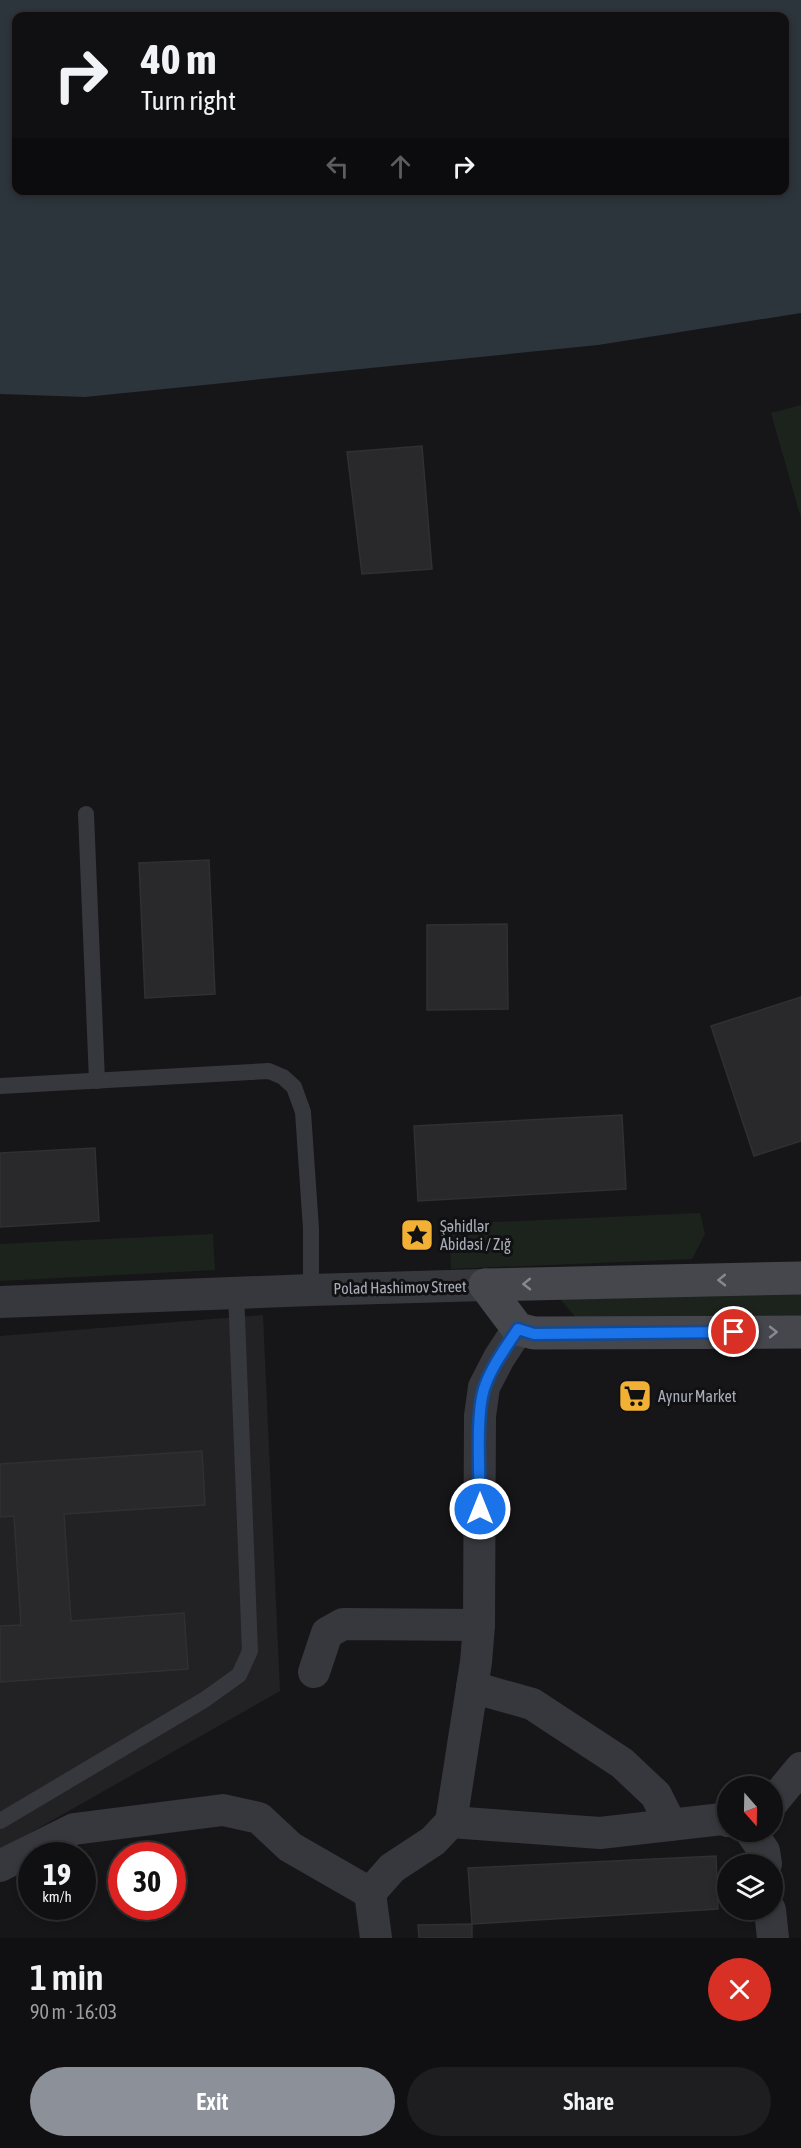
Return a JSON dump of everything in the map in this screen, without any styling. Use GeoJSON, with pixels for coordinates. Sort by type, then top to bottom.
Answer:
{"type":"FeatureCollection","features":[{"type":"Feature","properties":{"kind":"street","name":"Polad Hashimov Street"},"geometry":{"type":"LineString","coordinates":[[0,1302],[236,1292],[801,1278]]}},
{"type":"Feature","properties":{"kind":"street"},"geometry":{"type":"LineString","coordinates":[[485,1285],[518,1329],[534,1334],[801,1332]]}},
{"type":"Feature","properties":{"kind":"street"},"geometry":{"type":"LineString","coordinates":[[376,1938],[370,1893],[392,1868],[434,1841],[451,1822],[479,1625],[480,1416],[484,1388],[499,1358],[518,1329]]}},
{"type":"Feature","properties":{"kind":"street"},"geometry":{"type":"LineString","coordinates":[[314,1672],[327,1632],[343,1624],[479,1625]]}},
{"type":"Feature","properties":{"kind":"street"},"geometry":{"type":"LineString","coordinates":[[472,1687],[532,1704],[622,1763],[656,1795],[670,1825]]}},
{"type":"Feature","properties":{"kind":"street"},"geometry":{"type":"LineString","coordinates":[[783,1790],[801,1768]]}},
{"type":"Feature","properties":{"kind":"street"},"geometry":{"type":"LineString","coordinates":[[0,1866],[74,1829],[223,1810],[259,1818],[290,1847],[370,1893]]}},
{"type":"Feature","properties":{"kind":"street"},"geometry":{"type":"LineString","coordinates":[[451,1822],[600,1833],[717,1820]]}},
{"type":"Feature","properties":{"kind":"street"},"geometry":{"type":"LineString","coordinates":[[765,1938],[773,1938],[771,1920]]}},
{"type":"Feature","properties":{"kind":"lane"},"geometry":{"type":"LineString","coordinates":[[86,814],[98,1081]]}},
{"type":"Feature","properties":{"kind":"lane"},"geometry":{"type":"LineString","coordinates":[[0,1086],[269,1071],[283,1077],[294,1087],[303,1112],[311,1229],[311,1290]]}},
{"type":"Feature","properties":{"kind":"lane"},"geometry":{"type":"LineString","coordinates":[[0,1821],[204,1700],[239,1675],[250,1651],[236,1292]]}},
{"type":"Feature","properties":{"kind":"shaded area"},"geometry":{"type":"Polygon","coordinates":[[[0,0],[801,0],[801,313],[598,345],[85,397],[0,394],[0,0]]]}},
{"type":"Feature","properties":{"kind":"shaded area"},"geometry":{"type":"Polygon","coordinates":[[[801,405],[801,518],[771,413],[801,405]]]}},
{"type":"Feature","properties":{"kind":"shaded area"},"geometry":{"type":"Polygon","coordinates":[[[700,1213],[705,1234],[692,1259],[451,1269],[449,1224],[700,1213]]]}},
{"type":"Feature","properties":{"kind":"shaded area"},"geometry":{"type":"Polygon","coordinates":[[[213,1234],[215,1270],[0,1281],[0,1244],[213,1234]]]}},
{"type":"Feature","properties":{"kind":"shaded area"},"geometry":{"type":"Polygon","coordinates":[[[801,1294],[801,1317],[581,1323],[558,1297],[801,1294]]]}},
{"type":"Feature","properties":{"kind":"shaded area"},"geometry":{"type":"Polygon","coordinates":[[[263,1315],[280,1691],[0,1850],[0,1336],[263,1315]]]}},
{"type":"Feature","properties":{"kind":"building"},"geometry":{"type":"Polygon","coordinates":[[[422,446],[432,569],[362,574],[347,452],[422,446]]]}},
{"type":"Feature","properties":{"kind":"building"},"geometry":{"type":"Polygon","coordinates":[[[209,860],[215,994],[145,998],[139,863],[209,860]]]}},
{"type":"Feature","properties":{"kind":"building"},"geometry":{"type":"Polygon","coordinates":[[[507,924],[508,1009],[427,1010],[427,925],[507,924]]]}},
{"type":"Feature","properties":{"kind":"building"},"geometry":{"type":"Polygon","coordinates":[[[801,997],[801,1141],[754,1156],[711,1026],[801,997]]]}},
{"type":"Feature","properties":{"kind":"building"},"geometry":{"type":"Polygon","coordinates":[[[622,1115],[626,1189],[418,1201],[414,1126],[622,1115]]]}},
{"type":"Feature","properties":{"kind":"building"},"geometry":{"type":"Polygon","coordinates":[[[95,1148],[99,1221],[0,1227],[0,1153],[95,1148]]]}},
{"type":"Feature","properties":{"kind":"building"},"geometry":{"type":"Polygon","coordinates":[[[202,1451],[205,1505],[64,1514],[71,1621],[184,1613],[188,1669],[0,1682],[0,1626],[21,1625],[14,1516],[0,1517],[0,1464],[202,1451]]]}},
{"type":"Feature","properties":{"kind":"building"},"geometry":{"type":"Polygon","coordinates":[[[716,1856],[717,1909],[472,1924],[468,1868],[716,1856]]]}},
{"type":"Feature","properties":{"kind":"building"},"geometry":{"type":"Polygon","coordinates":[[[472,1924],[472,1938],[419,1938],[418,1925],[472,1924]]]}},
{"type":"Feature","properties":{"kind":"place","name":"Şəhidlər Abidəsi / Zığ"},"geometry":{"type":"Point","coordinates":[417,1235]}},
{"type":"Feature","properties":{"kind":"place","name":"Aynur Market"},"geometry":{"type":"Point","coordinates":[635,1396]}},
{"type":"Feature","properties":{"kind":"route"},"geometry":{"type":"LineString","coordinates":[[480,1509],[480,1416],[484,1388],[499,1358],[518,1329],[534,1334],[734,1332]]}}]}
